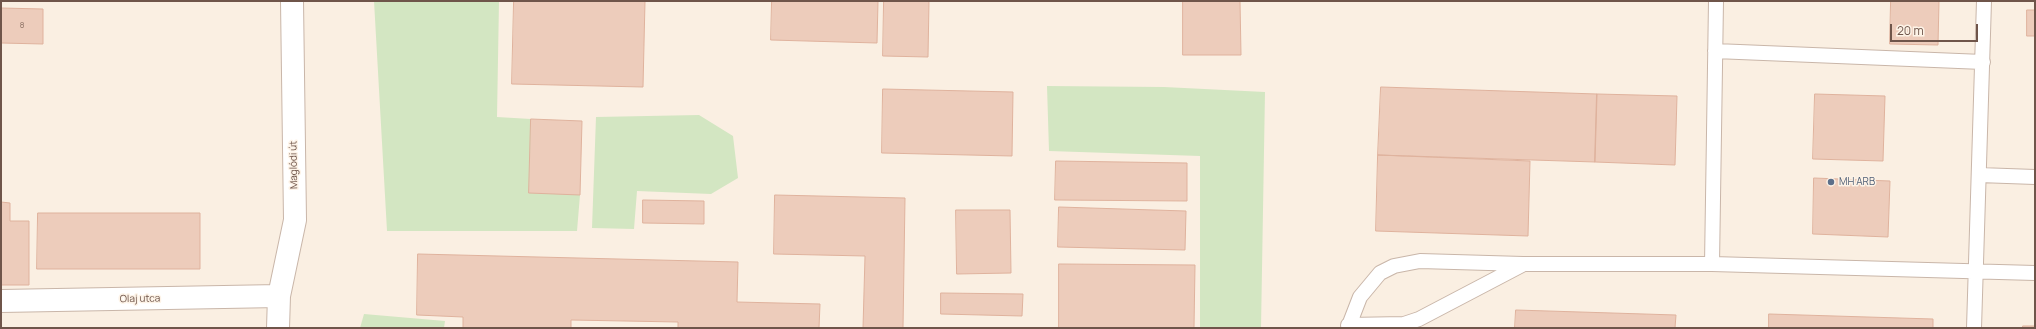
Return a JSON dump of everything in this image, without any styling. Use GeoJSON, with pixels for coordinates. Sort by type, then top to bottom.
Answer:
{"type":"FeatureCollection","features":[{"type":"Feature","properties":{"kind":"street","name":"Maglódi út"},"geometry":{"type":"LineString","coordinates":[[278,328],[279,296],[295,220],[292,1]]}},
{"type":"Feature","properties":{"kind":"street","name":"Olaj utca"},"geometry":{"type":"LineString","coordinates":[[1,301],[279,296]]}},
{"type":"Feature","properties":{"kind":"lane"},"geometry":{"type":"LineString","coordinates":[[1712,264],[1716,1]]}},
{"type":"Feature","properties":{"kind":"lane"},"geometry":{"type":"LineString","coordinates":[[1974,328],[1984,1]]}},
{"type":"Feature","properties":{"kind":"lane"},"geometry":{"type":"LineString","coordinates":[[1715,51],[1983,62]]}},
{"type":"Feature","properties":{"kind":"lane"},"geometry":{"type":"LineString","coordinates":[[1979,175],[2035,177]]}},
{"type":"Feature","properties":{"kind":"lane"},"geometry":{"type":"LineString","coordinates":[[1523,264],[1419,319],[1404,324],[1348,327],[1360,297],[1370,283],[1380,273],[1394,266],[1420,261],[1523,264],[1712,264],[1975,270],[2035,273]]}},
{"type":"Feature","properties":{"kind":"green space"},"geometry":{"type":"Polygon","coordinates":[[[374,1],[499,1],[497,117],[531,119],[580,195],[577,231],[387,231],[374,1]]]}},
{"type":"Feature","properties":{"kind":"green space"},"geometry":{"type":"Polygon","coordinates":[[[1047,86],[1164,87],[1265,92],[1261,328],[1200,328],[1200,156],[1049,151],[1047,86]]]}},
{"type":"Feature","properties":{"kind":"green space"},"geometry":{"type":"Polygon","coordinates":[[[699,115],[733,136],[738,178],[711,194],[637,191],[634,229],[592,228],[596,117],[699,115]]]}},
{"type":"Feature","properties":{"kind":"green space"},"geometry":{"type":"Polygon","coordinates":[[[364,314],[445,321],[444,328],[360,328],[364,314]]]}},
{"type":"Feature","properties":{"kind":"building"},"geometry":{"type":"Polygon","coordinates":[[[514,1],[645,1],[643,87],[512,84],[514,1]]]}},
{"type":"Feature","properties":{"kind":"building"},"geometry":{"type":"Polygon","coordinates":[[[772,1],[878,1],[877,43],[771,40],[772,1]]]}},
{"type":"Feature","properties":{"kind":"building"},"geometry":{"type":"Polygon","coordinates":[[[884,1],[929,1],[928,57],[883,56],[884,1]]]}},
{"type":"Feature","properties":{"kind":"building"},"geometry":{"type":"Polygon","coordinates":[[[1183,1],[1240,1],[1241,55],[1183,55],[1183,1]]]}},
{"type":"Feature","properties":{"kind":"building"},"geometry":{"type":"Polygon","coordinates":[[[1891,1],[1939,1],[1938,45],[1890,44],[1891,1]]]}},
{"type":"Feature","properties":{"kind":"building"},"geometry":{"type":"Polygon","coordinates":[[[1,8],[43,9],[43,44],[1,43],[1,8]]]}},
{"type":"Feature","properties":{"kind":"building"},"geometry":{"type":"Polygon","coordinates":[[[2027,10],[2035,10],[2035,36],[2027,36],[2027,10]]]}},
{"type":"Feature","properties":{"kind":"building"},"geometry":{"type":"Polygon","coordinates":[[[1381,87],[1597,94],[1595,162],[1378,155],[1381,87]]]}},
{"type":"Feature","properties":{"kind":"building"},"geometry":{"type":"Polygon","coordinates":[[[883,89],[1013,92],[1012,156],[882,153],[883,89]]]}},
{"type":"Feature","properties":{"kind":"building"},"geometry":{"type":"Polygon","coordinates":[[[1597,94],[1677,96],[1675,165],[1595,162],[1597,94]]]}},
{"type":"Feature","properties":{"kind":"building"},"geometry":{"type":"Polygon","coordinates":[[[1815,94],[1885,96],[1883,161],[1813,159],[1815,94]]]}},
{"type":"Feature","properties":{"kind":"building"},"geometry":{"type":"Polygon","coordinates":[[[531,119],[582,121],[580,195],[529,193],[531,119]]]}},
{"type":"Feature","properties":{"kind":"building"},"geometry":{"type":"Polygon","coordinates":[[[1378,155],[1530,161],[1528,236],[1376,231],[1378,155]]]}},
{"type":"Feature","properties":{"kind":"building"},"geometry":{"type":"Polygon","coordinates":[[[1056,161],[1187,163],[1187,201],[1055,200],[1056,161]]]}},
{"type":"Feature","properties":{"kind":"building"},"geometry":{"type":"Polygon","coordinates":[[[1814,178],[1890,181],[1888,237],[1813,234],[1814,178]]]}},
{"type":"Feature","properties":{"kind":"building"},"geometry":{"type":"Polygon","coordinates":[[[775,195],[905,198],[903,328],[863,328],[865,256],[774,254],[775,195]]]}},
{"type":"Feature","properties":{"kind":"building"},"geometry":{"type":"Polygon","coordinates":[[[643,200],[704,201],[704,224],[643,223],[643,200]]]}},
{"type":"Feature","properties":{"kind":"building"},"geometry":{"type":"Polygon","coordinates":[[[1,202],[10,203],[10,221],[29,221],[29,285],[1,285],[1,202]]]}},
{"type":"Feature","properties":{"kind":"building"},"geometry":{"type":"Polygon","coordinates":[[[1059,207],[1186,211],[1185,250],[1058,247],[1059,207]]]}},
{"type":"Feature","properties":{"kind":"building"},"geometry":{"type":"Polygon","coordinates":[[[956,210],[1010,210],[1011,273],[957,274],[956,210]]]}},
{"type":"Feature","properties":{"kind":"building"},"geometry":{"type":"Polygon","coordinates":[[[38,213],[200,213],[200,269],[37,269],[38,213]]]}},
{"type":"Feature","properties":{"kind":"building"},"geometry":{"type":"Polygon","coordinates":[[[418,254],[738,262],[737,302],[820,304],[819,328],[678,328],[678,322],[571,320],[571,328],[463,328],[463,317],[417,315],[418,254]]]}},
{"type":"Feature","properties":{"kind":"building"},"geometry":{"type":"Polygon","coordinates":[[[1059,264],[1195,265],[1194,328],[1059,328],[1059,264]]]}},
{"type":"Feature","properties":{"kind":"building"},"geometry":{"type":"Polygon","coordinates":[[[941,293],[1023,294],[1022,316],[941,314],[941,293]]]}},
{"type":"Feature","properties":{"kind":"building"},"geometry":{"type":"Polygon","coordinates":[[[1516,310],[1676,315],[1675,328],[1515,328],[1516,310]]]}},
{"type":"Feature","properties":{"kind":"building"},"geometry":{"type":"Polygon","coordinates":[[[1769,314],[1933,319],[1933,328],[1769,328],[1769,314]]]}},
{"type":"Feature","properties":{"kind":"building"},"geometry":{"type":"Polygon","coordinates":[[[2023,326],[2035,326],[2035,328],[2023,328],[2023,326]]]}},
{"type":"Feature","properties":{"kind":"place","name":"MH ARB"},"geometry":{"type":"Point","coordinates":[1831,182]}}]}
